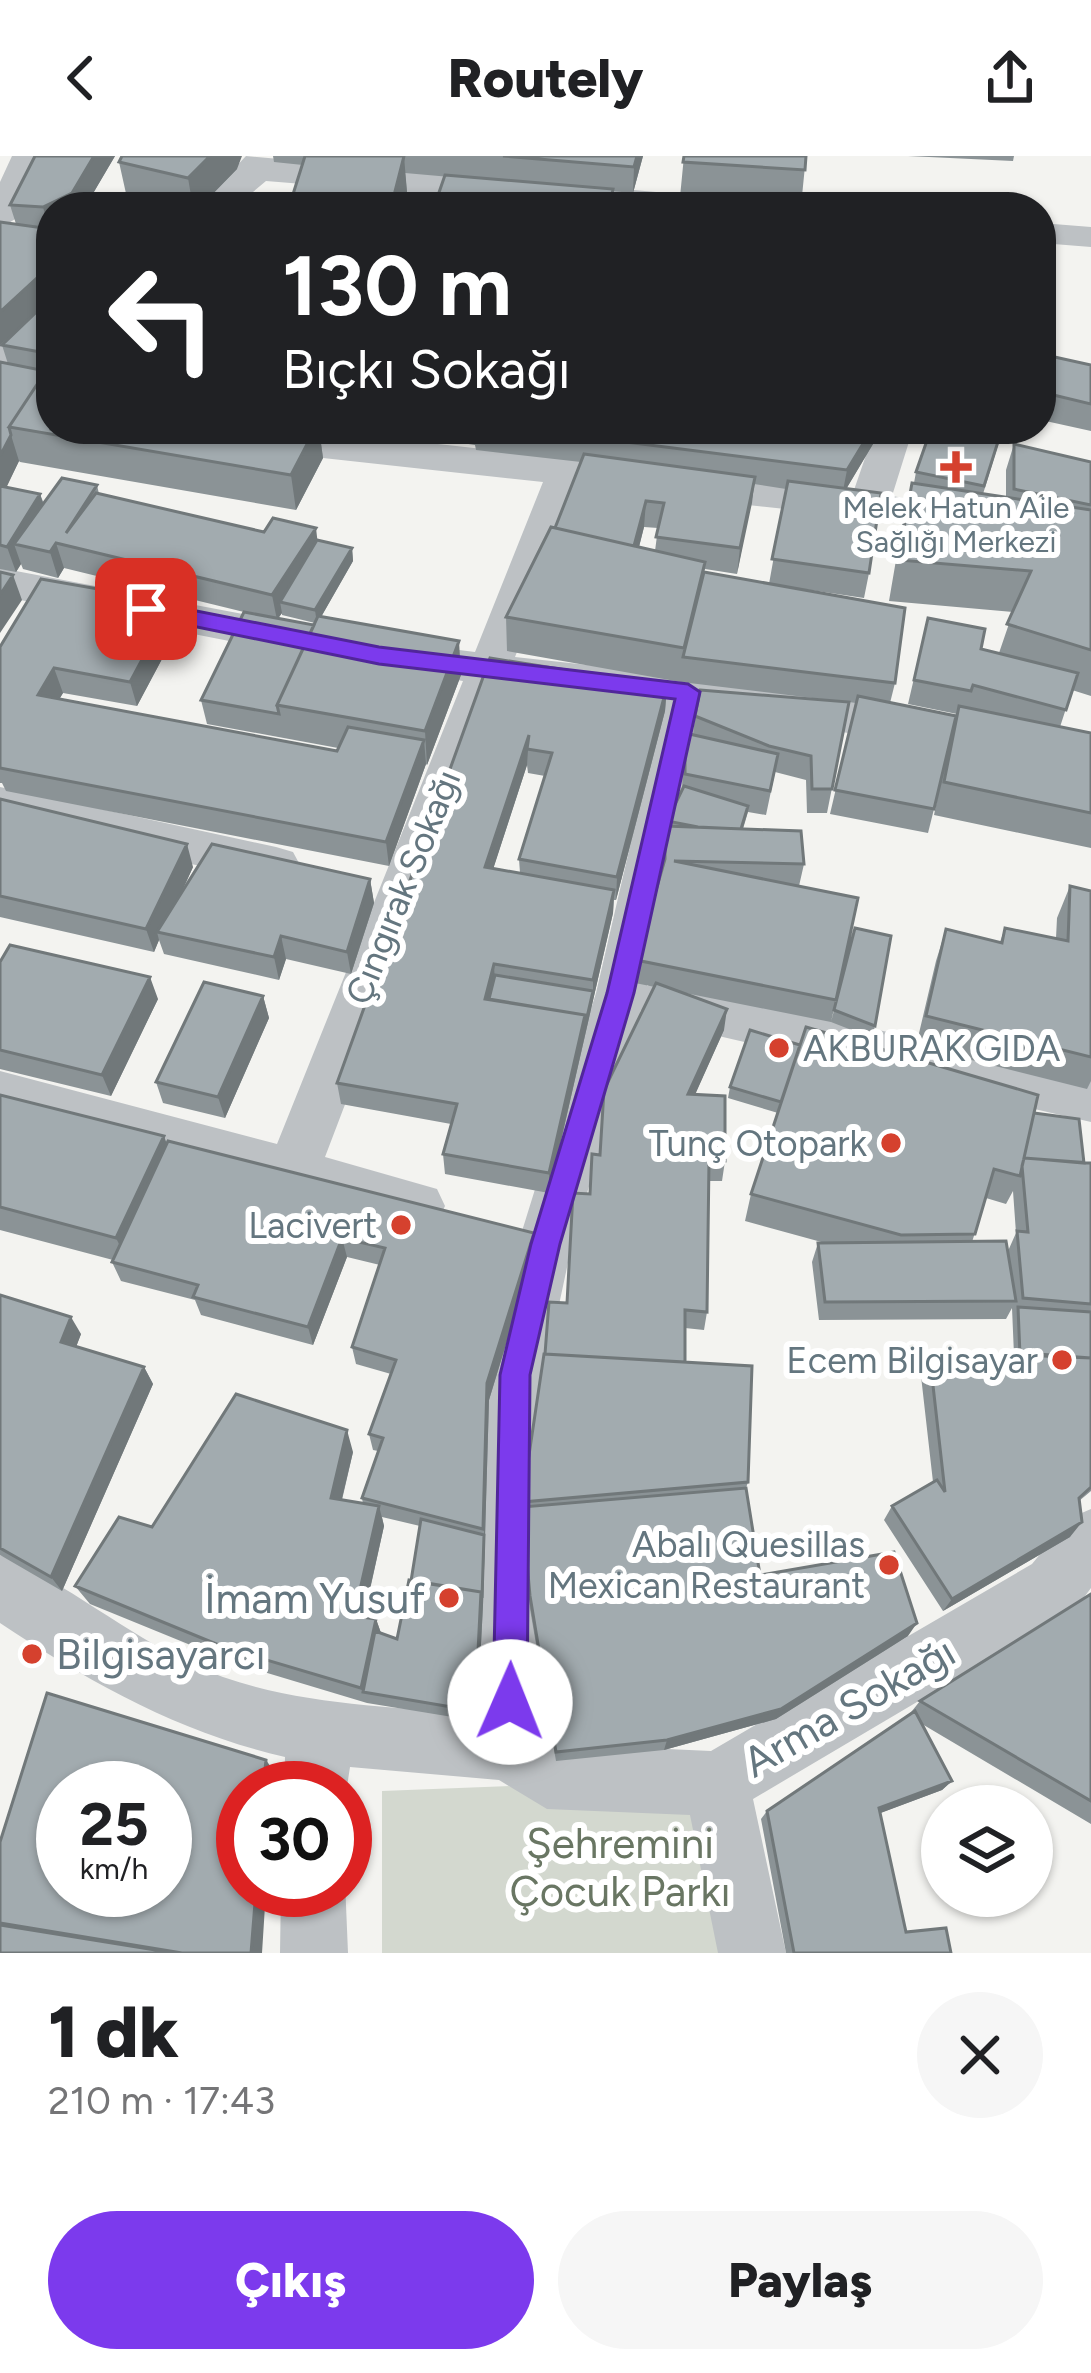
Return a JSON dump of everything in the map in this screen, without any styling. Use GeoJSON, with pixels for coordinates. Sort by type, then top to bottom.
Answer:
{"type":"FeatureCollection","features":[{"type":"Feature","properties":{"kind":"street"},"geometry":{"type":"LineString","coordinates":[[0,218],[29,156]]}},
{"type":"Feature","properties":{"kind":"street"},"geometry":{"type":"LineString","coordinates":[[231,192],[261,163],[559,192]]}},
{"type":"Feature","properties":{"kind":"street"},"geometry":{"type":"LineString","coordinates":[[1056,234],[1091,237]]}},
{"type":"Feature","properties":{"kind":"street"},"geometry":{"type":"LineString","coordinates":[[0,357],[36,329]]}},
{"type":"Feature","properties":{"kind":"street"},"geometry":{"type":"LineString","coordinates":[[314,444],[869,506],[1091,543]]}},
{"type":"Feature","properties":{"kind":"street"},"geometry":{"type":"LineString","coordinates":[[869,506],[889,444]]}},
{"type":"Feature","properties":{"kind":"street","name":"Çıngırak Sokağı"},"geometry":{"type":"LineString","coordinates":[[293,1170],[357,883],[491,669],[567,471]]}},
{"type":"Feature","properties":{"kind":"street"},"geometry":{"type":"LineString","coordinates":[[0,582],[379,656],[688,692],[962,733]]}},
{"type":"Feature","properties":{"kind":"street"},"geometry":{"type":"LineString","coordinates":[[26,626],[52,590]]}},
{"type":"Feature","properties":{"kind":"street"},"geometry":{"type":"LineString","coordinates":[[0,1586],[50,1621],[317,1759],[510,1749],[515,1375],[507,1232],[621,993],[688,692]]}},
{"type":"Feature","properties":{"kind":"street"},"geometry":{"type":"LineString","coordinates":[[0,805],[357,883]]}},
{"type":"Feature","properties":{"kind":"street"},"geometry":{"type":"LineString","coordinates":[[621,993],[1091,1100]]}},
{"type":"Feature","properties":{"kind":"street"},"geometry":{"type":"LineString","coordinates":[[0,1093],[507,1232]]}},
{"type":"Feature","properties":{"kind":"street","name":"Arma Sokağı"},"geometry":{"type":"LineString","coordinates":[[510,1749],[547,1776],[593,1782],[718,1784],[1054,1586],[1091,1539]]}},
{"type":"Feature","properties":{"kind":"street"},"geometry":{"type":"LineString","coordinates":[[718,1784],[752,1953]]}},
{"type":"Feature","properties":{"kind":"street"},"geometry":{"type":"LineString","coordinates":[[314,1953],[315,1917]]}},
{"type":"Feature","properties":{"kind":"green space","name":"Şehremini Çocuk Parkı"},"geometry":{"type":"Polygon","coordinates":[[[693,1779],[739,1953],[382,1953],[382,1791],[693,1779]]]}},
{"type":"Feature","properties":{"kind":"building"},"geometry":{"type":"Polygon","coordinates":[[[35,156],[94,156],[73,192],[36,192],[36,207],[10,205],[35,156]]]}},
{"type":"Feature","properties":{"kind":"building"},"geometry":{"type":"Polygon","coordinates":[[[122,156],[210,156],[188,178],[119,162],[122,156]]]}},
{"type":"Feature","properties":{"kind":"building"},"geometry":{"type":"Polygon","coordinates":[[[305,156],[404,156],[395,192],[294,192],[305,156]]]}},
{"type":"Feature","properties":{"kind":"building"},"geometry":{"type":"Polygon","coordinates":[[[503,156],[637,156],[634,167],[503,156]]]}},
{"type":"Feature","properties":{"kind":"building"},"geometry":{"type":"Polygon","coordinates":[[[684,156],[806,156],[805,170],[683,162],[684,156]]]}},
{"type":"Feature","properties":{"kind":"building"},"geometry":{"type":"Polygon","coordinates":[[[445,175],[613,189],[612,192],[439,192],[445,175]]]}},
{"type":"Feature","properties":{"kind":"building"},"geometry":{"type":"Polygon","coordinates":[[[0,222],[36,227],[36,279],[0,312],[0,222]]]}},
{"type":"Feature","properties":{"kind":"building"},"geometry":{"type":"Polygon","coordinates":[[[36,312],[36,351],[2,345],[36,312]]]}},
{"type":"Feature","properties":{"kind":"building"},"geometry":{"type":"Polygon","coordinates":[[[1056,357],[1091,365],[1091,404],[1056,396],[1056,357]]]}},
{"type":"Feature","properties":{"kind":"building"},"geometry":{"type":"Polygon","coordinates":[[[0,362],[36,369],[36,386],[9,427],[11,435],[0,456],[0,362]]]}},
{"type":"Feature","properties":{"kind":"building"},"geometry":{"type":"Polygon","coordinates":[[[36,386],[36,432],[9,427],[36,386]]]}},
{"type":"Feature","properties":{"kind":"building"},"geometry":{"type":"Polygon","coordinates":[[[109,444],[307,444],[291,475],[109,444]]]}},
{"type":"Feature","properties":{"kind":"building"},"geometry":{"type":"Polygon","coordinates":[[[642,444],[863,444],[847,470],[642,444]]]}},
{"type":"Feature","properties":{"kind":"building"},"geometry":{"type":"Polygon","coordinates":[[[926,444],[997,444],[984,486],[916,472],[926,444]]]}},
{"type":"Feature","properties":{"kind":"building"},"geometry":{"type":"Polygon","coordinates":[[[1014,444],[1091,462],[1091,505],[1014,489],[1014,444]]]}},
{"type":"Feature","properties":{"kind":"building"},"geometry":{"type":"Polygon","coordinates":[[[584,454],[755,477],[740,548],[656,537],[664,503],[646,501],[634,546],[555,528],[584,454]]]}},
{"type":"Feature","properties":{"kind":"building"},"geometry":{"type":"Polygon","coordinates":[[[62,478],[97,485],[66,533],[96,493],[264,532],[273,518],[316,528],[272,595],[56,543],[50,552],[14,544],[62,478]]]}},
{"type":"Feature","properties":{"kind":"building"},"geometry":{"type":"Polygon","coordinates":[[[788,481],[881,493],[869,573],[772,559],[788,481]]]}},
{"type":"Feature","properties":{"kind":"building"},"geometry":{"type":"Polygon","coordinates":[[[912,483],[1091,510],[1091,650],[1007,624],[1031,571],[898,560],[912,483]]]}},
{"type":"Feature","properties":{"kind":"building"},"geometry":{"type":"Polygon","coordinates":[[[0,486],[40,494],[7,547],[0,545],[0,486]]]}},
{"type":"Feature","properties":{"kind":"building"},"geometry":{"type":"Polygon","coordinates":[[[551,527],[705,562],[684,648],[506,617],[551,527]]]}},
{"type":"Feature","properties":{"kind":"building"},"geometry":{"type":"Polygon","coordinates":[[[317,540],[352,548],[315,610],[280,602],[317,540]]]}},
{"type":"Feature","properties":{"kind":"building"},"geometry":{"type":"Polygon","coordinates":[[[0,572],[13,575],[0,595],[0,572]]]}},
{"type":"Feature","properties":{"kind":"building"},"geometry":{"type":"Polygon","coordinates":[[[704,572],[905,608],[895,683],[683,657],[704,572]]]}},
{"type":"Feature","properties":{"kind":"building"},"geometry":{"type":"Polygon","coordinates":[[[41,579],[173,602],[130,682],[54,668],[38,695],[337,751],[348,727],[424,740],[386,842],[0,768],[0,647],[41,579]]]}},
{"type":"Feature","properties":{"kind":"building"},"geometry":{"type":"Polygon","coordinates":[[[244,612],[314,625],[277,705],[279,714],[201,700],[244,612]]]}},
{"type":"Feature","properties":{"kind":"building"},"geometry":{"type":"Polygon","coordinates":[[[318,616],[459,641],[425,731],[277,705],[318,616]]]}},
{"type":"Feature","properties":{"kind":"building"},"geometry":{"type":"Polygon","coordinates":[[[928,618],[985,629],[981,649],[1078,673],[1066,710],[973,685],[971,691],[914,680],[928,618]]]}},
{"type":"Feature","properties":{"kind":"building"},"geometry":{"type":"Polygon","coordinates":[[[490,658],[667,686],[617,877],[519,859],[552,753],[527,749],[529,735],[485,867],[614,890],[593,980],[494,964],[485,999],[585,1015],[549,1173],[443,1154],[457,1104],[337,1083],[490,658]]]}},
{"type":"Feature","properties":{"kind":"building"},"geometry":{"type":"Polygon","coordinates":[[[700,690],[849,702],[832,789],[812,789],[811,756],[769,746],[695,716],[700,690]]]}},
{"type":"Feature","properties":{"kind":"building"},"geometry":{"type":"Polygon","coordinates":[[[858,696],[956,716],[934,809],[835,790],[858,696]]]}},
{"type":"Feature","properties":{"kind":"building"},"geometry":{"type":"Polygon","coordinates":[[[959,706],[1091,733],[1091,813],[944,782],[959,706]]]}},
{"type":"Feature","properties":{"kind":"building"},"geometry":{"type":"Polygon","coordinates":[[[685,733],[778,754],[770,791],[685,774],[685,733]]]}},
{"type":"Feature","properties":{"kind":"building"},"geometry":{"type":"Polygon","coordinates":[[[684,786],[748,806],[741,829],[667,821],[684,786]]]}},
{"type":"Feature","properties":{"kind":"building"},"geometry":{"type":"Polygon","coordinates":[[[0,799],[187,844],[146,929],[0,896],[0,799]]]}},
{"type":"Feature","properties":{"kind":"building"},"geometry":{"type":"Polygon","coordinates":[[[665,826],[801,831],[804,864],[674,861],[858,898],[836,1000],[636,960],[665,859],[665,826]]]}},
{"type":"Feature","properties":{"kind":"building"},"geometry":{"type":"Polygon","coordinates":[[[212,844],[370,879],[347,952],[281,936],[274,957],[157,932],[212,844]]]}},
{"type":"Feature","properties":{"kind":"building"},"geometry":{"type":"Polygon","coordinates":[[[1070,886],[1091,891],[1091,1057],[926,1016],[946,929],[1002,943],[1005,928],[1068,941],[1070,886]]]}},
{"type":"Feature","properties":{"kind":"building"},"geometry":{"type":"Polygon","coordinates":[[[855,928],[891,936],[875,1026],[834,1010],[855,928]]]}},
{"type":"Feature","properties":{"kind":"building"},"geometry":{"type":"Polygon","coordinates":[[[10,945],[150,977],[102,1075],[0,1050],[0,962],[10,945]]]}},
{"type":"Feature","properties":{"kind":"building"},"geometry":{"type":"Polygon","coordinates":[[[495,975],[593,991],[585,1026],[585,1015],[489,999],[495,975]]]}},
{"type":"Feature","properties":{"kind":"building"},"geometry":{"type":"Polygon","coordinates":[[[204,982],[263,996],[218,1097],[156,1082],[204,982]]]}},
{"type":"Feature","properties":{"kind":"building"},"geometry":{"type":"Polygon","coordinates":[[[656,983],[727,1009],[688,1094],[725,1096],[725,1161],[709,1161],[707,1312],[685,1310],[685,1362],[545,1354],[549,1302],[567,1303],[573,1193],[590,1194],[592,1154],[600,1155],[604,1090],[656,983]]]}},
{"type":"Feature","properties":{"kind":"building"},"geometry":{"type":"Polygon","coordinates":[[[806,1027],[1038,1095],[1020,1176],[994,1169],[975,1234],[901,1235],[751,1194],[806,1027]]]}},
{"type":"Feature","properties":{"kind":"building"},"geometry":{"type":"Polygon","coordinates":[[[750,1030],[800,1045],[781,1102],[730,1087],[750,1030]]]}},
{"type":"Feature","properties":{"kind":"building"},"geometry":{"type":"Polygon","coordinates":[[[0,1095],[164,1136],[116,1238],[0,1207],[0,1095]]]}},
{"type":"Feature","properties":{"kind":"building"},"geometry":{"type":"Polygon","coordinates":[[[1034,1113],[1079,1119],[1084,1163],[1024,1158],[1034,1113]]]}},
{"type":"Feature","properties":{"kind":"building"},"geometry":{"type":"Polygon","coordinates":[[[168,1141],[534,1233],[487,1383],[483,1529],[362,1498],[383,1438],[369,1434],[396,1360],[352,1347],[385,1248],[342,1238],[308,1327],[193,1297],[198,1285],[112,1262],[168,1141]]]}},
{"type":"Feature","properties":{"kind":"building"},"geometry":{"type":"Polygon","coordinates":[[[1024,1158],[1091,1163],[1091,1304],[1023,1298],[1017,1231],[1028,1232],[1024,1158]]]}},
{"type":"Feature","properties":{"kind":"building"},"geometry":{"type":"Polygon","coordinates":[[[1006,1241],[1016,1301],[825,1302],[818,1243],[1006,1241]]]}},
{"type":"Feature","properties":{"kind":"building"},"geometry":{"type":"Polygon","coordinates":[[[0,1295],[71,1317],[61,1342],[144,1367],[51,1577],[0,1548],[0,1295]]]}},
{"type":"Feature","properties":{"kind":"building"},"geometry":{"type":"Polygon","coordinates":[[[1018,1307],[1091,1312],[1091,1358],[1020,1355],[1018,1307]]]}},
{"type":"Feature","properties":{"kind":"building"},"geometry":{"type":"Polygon","coordinates":[[[544,1354],[752,1366],[748,1482],[522,1502],[544,1354]]]}},
{"type":"Feature","properties":{"kind":"building"},"geometry":{"type":"Polygon","coordinates":[[[1038,1354],[1091,1358],[1091,1487],[1079,1498],[1082,1522],[952,1599],[892,1506],[937,1480],[945,1492],[930,1359],[1038,1354]]]}},
{"type":"Feature","properties":{"kind":"building"},"geometry":{"type":"Polygon","coordinates":[[[236,1394],[347,1430],[331,1498],[379,1506],[354,1616],[376,1619],[361,1688],[226,1648],[75,1586],[119,1517],[152,1527],[236,1394]]]}},
{"type":"Feature","properties":{"kind":"building"},"geometry":{"type":"Polygon","coordinates":[[[746,1488],[760,1575],[894,1552],[917,1623],[781,1709],[667,1740],[556,1752],[530,1596],[522,1507],[746,1488]]]}},
{"type":"Feature","properties":{"kind":"building"},"geometry":{"type":"Polygon","coordinates":[[[421,1519],[484,1535],[482,1598],[481,1592],[411,1581],[421,1519]]]}},
{"type":"Feature","properties":{"kind":"building"},"geometry":{"type":"Polygon","coordinates":[[[409,1580],[481,1592],[475,1711],[363,1692],[375,1631],[397,1639],[409,1580]]]}},
{"type":"Feature","properties":{"kind":"building"},"geometry":{"type":"Polygon","coordinates":[[[1091,1594],[1091,1801],[920,1701],[1091,1594]]]}},
{"type":"Feature","properties":{"kind":"building"},"geometry":{"type":"Polygon","coordinates":[[[47,1693],[266,1760],[216,1761],[216,1917],[254,1917],[251,1953],[182,1953],[0,1923],[0,1842],[47,1693]]]}},
{"type":"Feature","properties":{"kind":"building"},"geometry":{"type":"Polygon","coordinates":[[[915,1711],[952,1781],[921,1785],[921,1792],[879,1808],[906,1932],[946,1928],[951,1953],[794,1953],[767,1811],[915,1711]]]}},
{"type":"Feature","properties":{"kind":"building"},"geometry":{"type":"Polygon","coordinates":[[[0,1925],[174,1953],[0,1953],[0,1925]]]}},
{"type":"Feature","properties":{"kind":"place","name":"Melek Hatun Aile Sağlığı Merkezi"},"geometry":{"type":"Point","coordinates":[956,467]}},
{"type":"Feature","properties":{"kind":"place","name":"AKBURAK GIDA"},"geometry":{"type":"Point","coordinates":[779,1048]}},
{"type":"Feature","properties":{"kind":"place","name":"Tunç Otopark"},"geometry":{"type":"Point","coordinates":[891,1143]}},
{"type":"Feature","properties":{"kind":"place","name":"Lacivert"},"geometry":{"type":"Point","coordinates":[401,1225]}},
{"type":"Feature","properties":{"kind":"place","name":"Ecem Bilgisayar"},"geometry":{"type":"Point","coordinates":[1062,1360]}},
{"type":"Feature","properties":{"kind":"place","name":"Abalı Quesillas Mexican Restaurant"},"geometry":{"type":"Point","coordinates":[889,1565]}},
{"type":"Feature","properties":{"kind":"place","name":"İmam Yusuf"},"geometry":{"type":"Point","coordinates":[449,1598]}},
{"type":"Feature","properties":{"kind":"place","name":"Bilgisayarcı"},"geometry":{"type":"Point","coordinates":[32,1654]}},
{"type":"Feature","properties":{"kind":"route"},"geometry":{"type":"LineString","coordinates":[[146,609],[379,656],[688,692],[621,993],[545,1244],[515,1375],[510,1702]]}}]}
